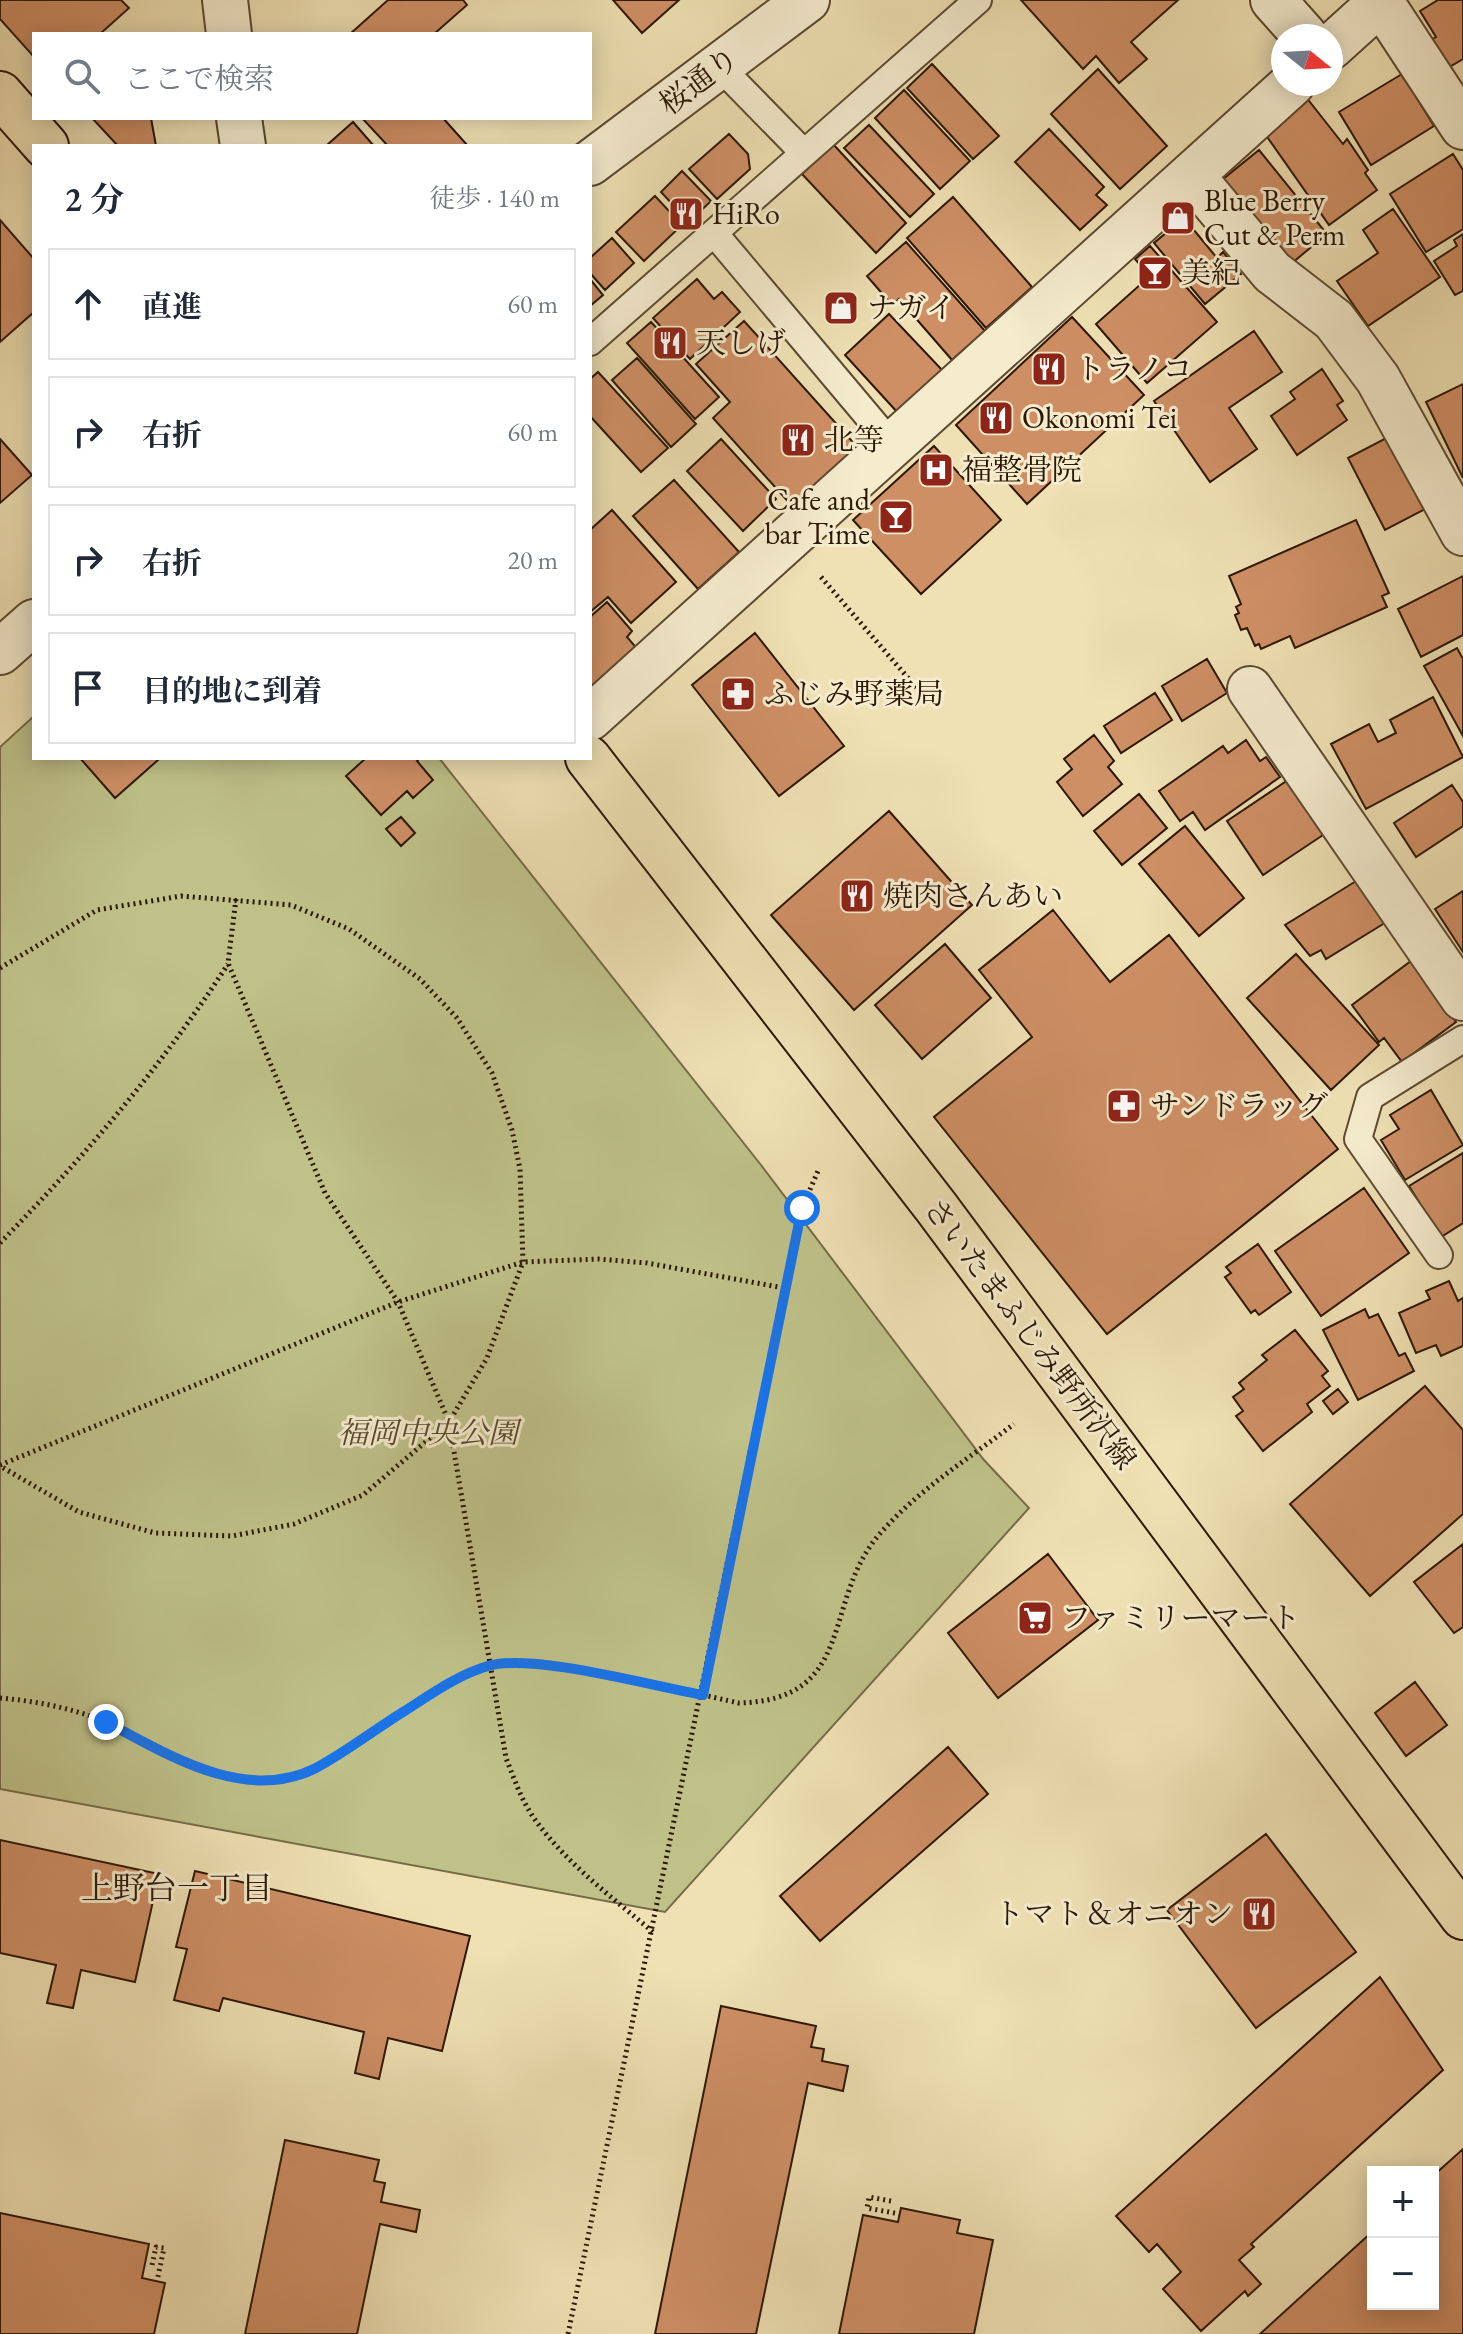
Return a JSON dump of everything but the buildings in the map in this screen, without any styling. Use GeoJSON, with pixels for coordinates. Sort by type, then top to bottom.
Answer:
{"type":"FeatureCollection","features":[{"type":"Feature","properties":{"kind":"main road"},"geometry":{"type":"LineString","coordinates":[[0,94],[44,144]]}},
{"type":"Feature","properties":{"kind":"main road","name":"さいたまふじみ野所沢線"},"geometry":{"type":"LineString","coordinates":[[590,760],[954,1231],[1463,1917]]}},
{"type":"Feature","properties":{"kind":"street"},"geometry":{"type":"LineString","coordinates":[[225,0],[229,32]]}},
{"type":"Feature","properties":{"kind":"street","name":"桜通り"},"geometry":{"type":"LineString","coordinates":[[592,161],[807,0]]}},
{"type":"Feature","properties":{"kind":"street"},"geometry":{"type":"LineString","coordinates":[[1273,0],[1294,24]]}},
{"type":"Feature","properties":{"kind":"street"},"geometry":{"type":"LineString","coordinates":[[1343,36],[1382,1],[1463,127]]}},
{"type":"Feature","properties":{"kind":"street"},"geometry":{"type":"LineString","coordinates":[[592,716],[1279,96]]}},
{"type":"Feature","properties":{"kind":"street"},"geometry":{"type":"LineString","coordinates":[[239,120],[243,144]]}},
{"type":"Feature","properties":{"kind":"street"},"geometry":{"type":"LineString","coordinates":[[1193,177],[1272,272],[1334,320],[1378,379],[1463,533]]}},
{"type":"Feature","properties":{"kind":"street"},"geometry":{"type":"LineString","coordinates":[[0,652],[32,624]]}},
{"type":"Feature","properties":{"kind":"street"},"geometry":{"type":"LineString","coordinates":[[1250,689],[1463,998]]}},
{"type":"Feature","properties":{"kind":"lane"},"geometry":{"type":"LineString","coordinates":[[592,340],[978,0]]}},
{"type":"Feature","properties":{"kind":"lane"},"geometry":{"type":"LineString","coordinates":[[719,66],[804,153]]}},
{"type":"Feature","properties":{"kind":"lane"},"geometry":{"type":"LineString","coordinates":[[714,233],[893,446]]}},
{"type":"Feature","properties":{"kind":"lane"},"geometry":{"type":"LineString","coordinates":[[1439,1255],[1358,1139],[1370,1097],[1463,1039]]}},
{"type":"Feature","properties":{"kind":"path"},"geometry":{"type":"LineString","coordinates":[[790,540],[927,700]]}},
{"type":"Feature","properties":{"kind":"path"},"geometry":{"type":"LineString","coordinates":[[0,968],[97,910],[181,896],[291,905],[349,929],[420,979],[457,1018],[492,1073],[512,1130],[520,1169],[523,1262],[487,1358],[449,1422],[363,1495],[294,1524],[232,1536],[155,1533],[79,1512],[0,1465]]}},
{"type":"Feature","properties":{"kind":"path"},"geometry":{"type":"LineString","coordinates":[[0,1243],[100,1136],[179,1039],[228,963],[236,899]]}},
{"type":"Feature","properties":{"kind":"path"},"geometry":{"type":"LineString","coordinates":[[228,963],[325,1193],[398,1302],[449,1422],[506,1758],[532,1815],[596,1883],[653,1932]]}},
{"type":"Feature","properties":{"kind":"path"},"geometry":{"type":"LineString","coordinates":[[568,2334],[703,1695],[784,1288],[802,1208],[818,1171]]}},
{"type":"Feature","properties":{"kind":"path"},"geometry":{"type":"LineString","coordinates":[[0,1465],[398,1302],[523,1262],[598,1259],[647,1263],[784,1288]]}},
{"type":"Feature","properties":{"kind":"path"},"geometry":{"type":"LineString","coordinates":[[0,1698],[40,1702],[106,1722],[182,1762],[229,1778],[278,1778],[314,1769],[457,1678],[490,1665],[535,1663],[739,1703],[771,1702],[800,1688],[819,1669],[861,1561],[874,1540],[897,1514],[1014,1424]]}},
{"type":"Feature","properties":{"kind":"path"},"geometry":{"type":"LineString","coordinates":[[891,2201],[869,2197],[867,2208],[900,2214]]}},
{"type":"Feature","properties":{"kind":"path"},"geometry":{"type":"LineString","coordinates":[[152,2265],[156,2247],[164,2248],[157,2281]]}},
{"type":"Feature","properties":{"kind":"green space","name":"福岡中央公園"},"geometry":{"type":"Polygon","coordinates":[[[32,718],[32,760],[441,760],[761,1165],[984,1460],[1029,1508],[665,1912],[0,1789],[0,747],[32,718]]]}},
{"type":"Feature","properties":{"kind":"place","name":"HiRo"},"geometry":{"type":"Point","coordinates":[686,214]}},
{"type":"Feature","properties":{"kind":"place","name":"Blue Berry Cut & Perm"},"geometry":{"type":"Point","coordinates":[1178,218]}},
{"type":"Feature","properties":{"kind":"place","name":"美紀"},"geometry":{"type":"Point","coordinates":[1155,273]}},
{"type":"Feature","properties":{"kind":"place","name":"ナガイ"},"geometry":{"type":"Point","coordinates":[841,308]}},
{"type":"Feature","properties":{"kind":"place","name":"天しげ"},"geometry":{"type":"Point","coordinates":[670,343]}},
{"type":"Feature","properties":{"kind":"place","name":"トラノコ"},"geometry":{"type":"Point","coordinates":[1049,369]}},
{"type":"Feature","properties":{"kind":"place","name":"Okonomi Tei"},"geometry":{"type":"Point","coordinates":[996,418]}},
{"type":"Feature","properties":{"kind":"place","name":"北等"},"geometry":{"type":"Point","coordinates":[798,440]}},
{"type":"Feature","properties":{"kind":"place","name":"福整骨院"},"geometry":{"type":"Point","coordinates":[936,470]}},
{"type":"Feature","properties":{"kind":"place","name":"Cafe and bar Time"},"geometry":{"type":"Point","coordinates":[896,517]}},
{"type":"Feature","properties":{"kind":"place","name":"ふじみ野薬局"},"geometry":{"type":"Point","coordinates":[738,694]}},
{"type":"Feature","properties":{"kind":"place","name":"焼肉さんあい"},"geometry":{"type":"Point","coordinates":[857,896]}},
{"type":"Feature","properties":{"kind":"place","name":"サンドラッグ"},"geometry":{"type":"Point","coordinates":[1124,1106]}},
{"type":"Feature","properties":{"kind":"place","name":"ファミリーマート"},"geometry":{"type":"Point","coordinates":[1035,1618]}},
{"type":"Feature","properties":{"kind":"place","name":"トマト＆オニオン"},"geometry":{"type":"Point","coordinates":[1259,1914]}},
{"type":"Feature","properties":{"kind":"district","name":"上野台一丁目"},"geometry":{"type":"Point","coordinates":[177,1888]}},
{"type":"Feature","properties":{"kind":"route"},"geometry":{"type":"LineString","coordinates":[[106,1722],[182,1762],[229,1778],[278,1778],[314,1769],[457,1678],[490,1665],[535,1663],[703,1695],[802,1208]]}}]}
